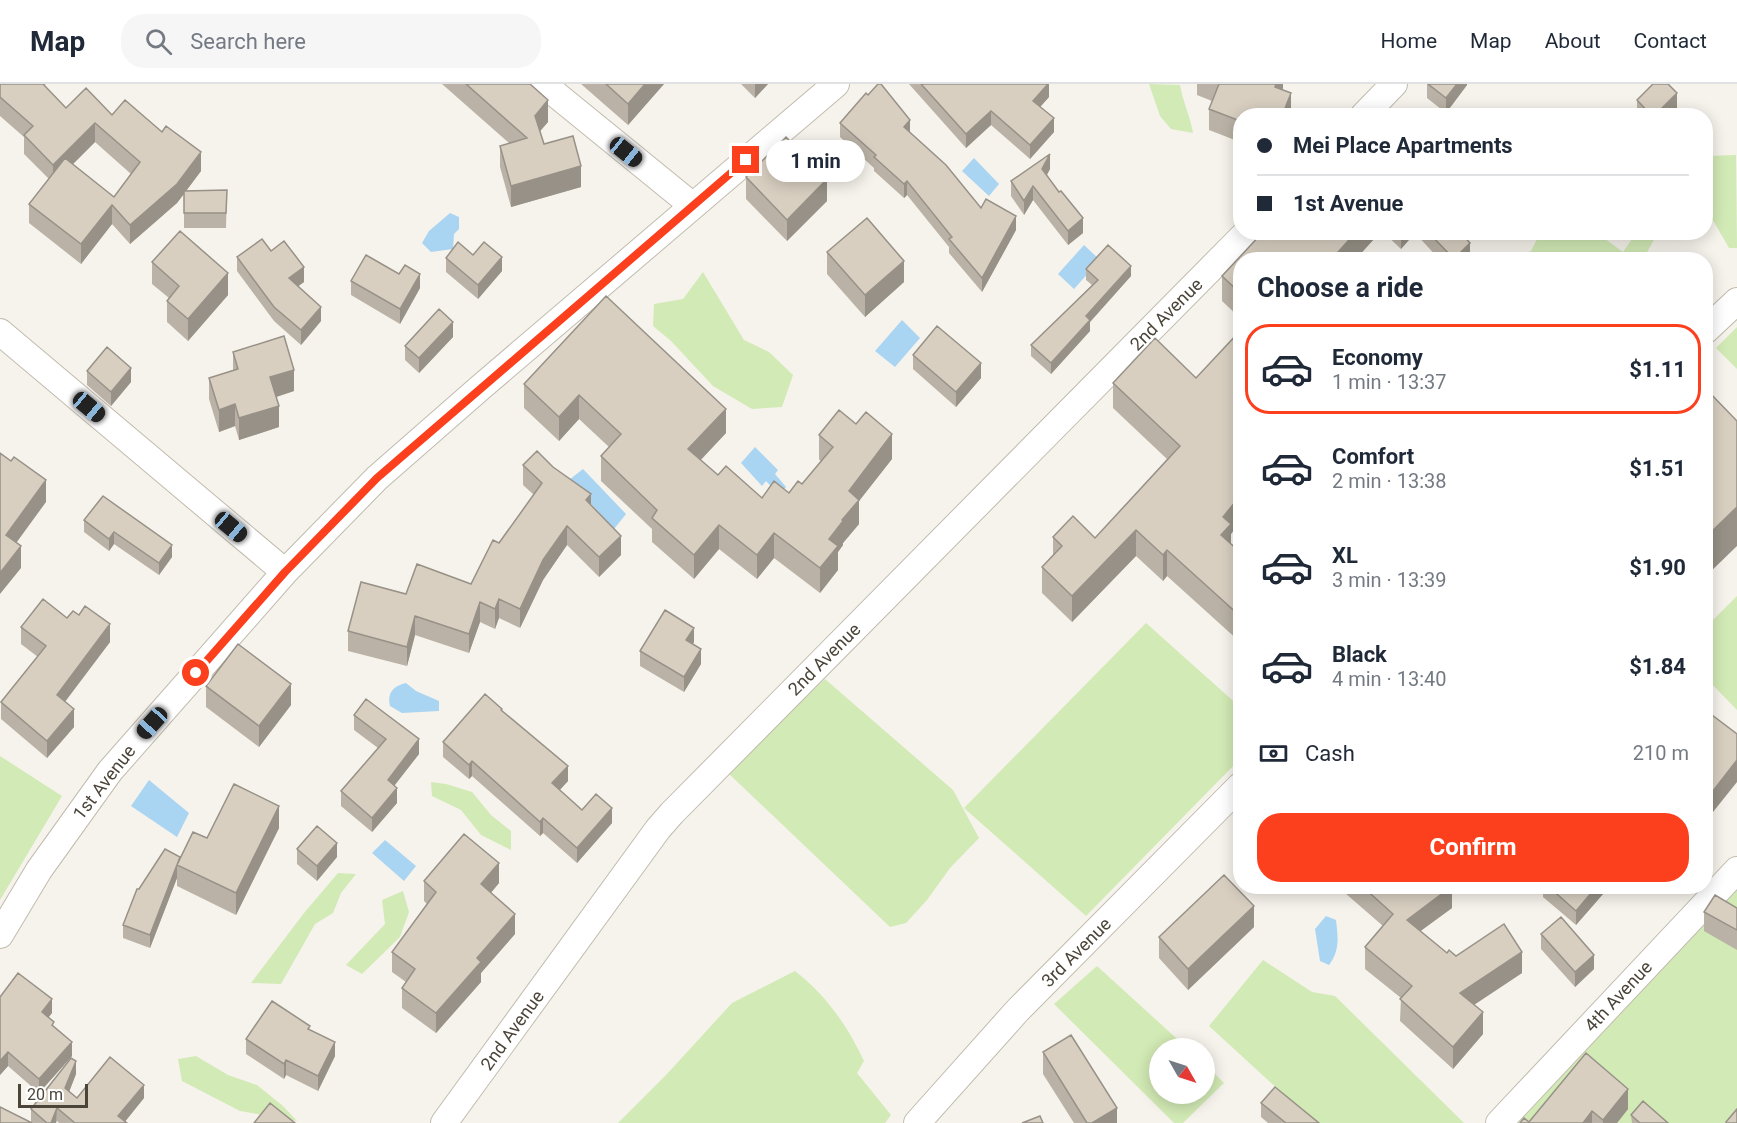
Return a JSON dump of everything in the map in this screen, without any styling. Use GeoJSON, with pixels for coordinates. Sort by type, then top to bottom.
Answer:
{"type":"FeatureCollection","features":[{"type":"Feature","properties":{"kind":"street"},"geometry":{"type":"LineString","coordinates":[[543,84],[693,206]]}},
{"type":"Feature","properties":{"kind":"street","name":"1st Avenue"},"geometry":{"type":"LineString","coordinates":[[0,935],[39,870],[110,771],[285,572],[377,478],[836,84]]}},
{"type":"Feature","properties":{"kind":"street"},"geometry":{"type":"LineString","coordinates":[[1371,108],[1394,84]]}},
{"type":"Feature","properties":{"kind":"street","name":"2nd Avenue"},"geometry":{"type":"LineString","coordinates":[[444,1123],[672,813],[1239,240]]}},
{"type":"Feature","properties":{"kind":"street"},"geometry":{"type":"LineString","coordinates":[[1713,323],[1737,301]]}},
{"type":"Feature","properties":{"kind":"street"},"geometry":{"type":"LineString","coordinates":[[0,332],[285,572]]}},
{"type":"Feature","properties":{"kind":"street","name":"3rd Avenue"},"geometry":{"type":"LineString","coordinates":[[917,1123],[1017,1011],[1233,793]]}},
{"type":"Feature","properties":{"kind":"street","name":"4th Avenue"},"geometry":{"type":"LineString","coordinates":[[1499,1123],[1737,870]]}},
{"type":"Feature","properties":{"kind":"green space"},"geometry":{"type":"Polygon","coordinates":[[[1149,84],[1180,85],[1193,133],[1171,129],[1160,116],[1149,84]]]}},
{"type":"Feature","properties":{"kind":"green space"},"geometry":{"type":"Polygon","coordinates":[[[1736,155],[1737,248],[1729,248],[1713,221],[1713,156],[1736,155]]]}},
{"type":"Feature","properties":{"kind":"green space"},"geometry":{"type":"Polygon","coordinates":[[[1536,240],[1607,240],[1623,252],[1529,252],[1536,240]]]}},
{"type":"Feature","properties":{"kind":"green space"},"geometry":{"type":"Polygon","coordinates":[[[1631,240],[1654,240],[1647,252],[1623,252],[1631,240]]]}},
{"type":"Feature","properties":{"kind":"green space"},"geometry":{"type":"Polygon","coordinates":[[[703,272],[744,340],[769,352],[793,375],[782,407],[752,409],[713,386],[671,341],[653,326],[654,304],[683,299],[703,272]]]}},
{"type":"Feature","properties":{"kind":"green space"},"geometry":{"type":"Polygon","coordinates":[[[1737,327],[1737,369],[1716,348],[1737,327]]]}},
{"type":"Feature","properties":{"kind":"green space"},"geometry":{"type":"Polygon","coordinates":[[[1737,596],[1737,710],[1713,685],[1713,620],[1737,596]]]}},
{"type":"Feature","properties":{"kind":"green space"},"geometry":{"type":"Polygon","coordinates":[[[1146,623],[1233,701],[1233,766],[1086,916],[964,808],[1146,623]]]}},
{"type":"Feature","properties":{"kind":"green space"},"geometry":{"type":"Polygon","coordinates":[[[825,679],[953,790],[979,838],[950,868],[927,900],[906,923],[890,927],[727,772],[825,679]]]}},
{"type":"Feature","properties":{"kind":"green space"},"geometry":{"type":"Polygon","coordinates":[[[0,756],[62,796],[0,900],[0,756]]]}},
{"type":"Feature","properties":{"kind":"green space"},"geometry":{"type":"Polygon","coordinates":[[[431,782],[472,792],[491,815],[511,831],[511,850],[481,835],[461,810],[432,796],[431,782]]]}},
{"type":"Feature","properties":{"kind":"green space"},"geometry":{"type":"Polygon","coordinates":[[[338,873],[356,874],[341,893],[333,913],[315,924],[281,984],[251,983],[304,913],[338,873]]]}},
{"type":"Feature","properties":{"kind":"green space"},"geometry":{"type":"Polygon","coordinates":[[[1737,890],[1737,1123],[1517,1123],[1737,890]]]}},
{"type":"Feature","properties":{"kind":"green space"},"geometry":{"type":"Polygon","coordinates":[[[403,891],[409,912],[400,937],[362,974],[346,965],[385,924],[382,900],[403,891]]]}},
{"type":"Feature","properties":{"kind":"green space"},"geometry":{"type":"Polygon","coordinates":[[[1263,960],[1312,992],[1335,996],[1464,1123],[1315,1123],[1209,1026],[1263,960]]]}},
{"type":"Feature","properties":{"kind":"green space"},"geometry":{"type":"Polygon","coordinates":[[[1097,966],[1176,1038],[1149,1038],[1149,1098],[1054,1004],[1097,966]]]}},
{"type":"Feature","properties":{"kind":"green space"},"geometry":{"type":"Polygon","coordinates":[[[795,971],[826,1001],[850,1035],[864,1061],[857,1073],[891,1115],[885,1123],[618,1123],[732,1003],[795,971]]]}},
{"type":"Feature","properties":{"kind":"green space"},"geometry":{"type":"Polygon","coordinates":[[[196,1056],[228,1075],[257,1085],[297,1121],[240,1111],[182,1081],[178,1059],[196,1056]]]}},
{"type":"Feature","properties":{"kind":"green space"},"geometry":{"type":"Polygon","coordinates":[[[1215,1074],[1224,1083],[1215,1092],[1215,1074]]]}},
{"type":"Feature","properties":{"kind":"green space"},"geometry":{"type":"Polygon","coordinates":[[[1155,1104],[1202,1104],[1183,1123],[1174,1123],[1155,1104]]]}},
{"type":"Feature","properties":{"kind":"water"},"geometry":{"type":"Polygon","coordinates":[[[974,158],[999,184],[989,196],[962,171],[974,158]]]}},
{"type":"Feature","properties":{"kind":"water"},"geometry":{"type":"Polygon","coordinates":[[[450,213],[459,217],[459,229],[454,234],[453,249],[431,252],[422,243],[429,231],[450,213]]]}},
{"type":"Feature","properties":{"kind":"water"},"geometry":{"type":"Polygon","coordinates":[[[1084,245],[1100,260],[1074,289],[1058,274],[1084,245]]]}},
{"type":"Feature","properties":{"kind":"water"},"geometry":{"type":"Polygon","coordinates":[[[902,320],[920,338],[895,367],[875,351],[902,320]]]}},
{"type":"Feature","properties":{"kind":"water"},"geometry":{"type":"Polygon","coordinates":[[[755,447],[778,470],[775,474],[786,487],[779,495],[766,481],[762,486],[741,463],[755,447]]]}},
{"type":"Feature","properties":{"kind":"water"},"geometry":{"type":"Polygon","coordinates":[[[583,469],[626,514],[614,529],[569,480],[583,469]]]}},
{"type":"Feature","properties":{"kind":"water"},"geometry":{"type":"Polygon","coordinates":[[[406,683],[416,691],[439,701],[439,711],[402,713],[390,706],[389,697],[392,691],[406,683]]]}},
{"type":"Feature","properties":{"kind":"water"},"geometry":{"type":"Polygon","coordinates":[[[149,780],[189,813],[177,837],[131,806],[149,780]]]}},
{"type":"Feature","properties":{"kind":"water"},"geometry":{"type":"Polygon","coordinates":[[[385,840],[416,866],[404,881],[372,853],[385,840]]]}},
{"type":"Feature","properties":{"kind":"water"},"geometry":{"type":"Polygon","coordinates":[[[1326,916],[1336,920],[1337,933],[1337,949],[1329,965],[1320,961],[1315,929],[1326,916]]]}},
{"type":"Feature","properties":{"kind":"building"},"geometry":{"type":"Polygon","coordinates":[[[0,84],[43,84],[66,108],[86,88],[112,115],[125,100],[162,132],[166,126],[201,152],[177,184],[130,225],[112,205],[81,244],[29,204],[65,158],[114,197],[140,162],[95,123],[53,165],[24,135],[33,126],[0,97],[0,84]]]}},
{"type":"Feature","properties":{"kind":"building"},"geometry":{"type":"Polygon","coordinates":[[[466,84],[530,84],[548,100],[535,116],[544,144],[573,136],[581,166],[511,186],[500,146],[527,138],[466,84]]]}},
{"type":"Feature","properties":{"kind":"building"},"geometry":{"type":"Polygon","coordinates":[[[606,84],[645,84],[628,104],[606,84]]]}},
{"type":"Feature","properties":{"kind":"building"},"geometry":{"type":"Polygon","coordinates":[[[878,84],[881,84],[910,120],[904,127],[946,165],[981,208],[986,199],[1016,216],[982,278],[949,239],[952,237],[907,181],[904,184],[840,123],[866,93],[868,95],[878,84]]]}},
{"type":"Feature","properties":{"kind":"building"},"geometry":{"type":"Polygon","coordinates":[[[921,84],[1048,84],[1033,101],[1054,118],[1030,145],[991,111],[966,134],[921,84]]]}},
{"type":"Feature","properties":{"kind":"building"},"geometry":{"type":"Polygon","coordinates":[[[1219,84],[1276,84],[1275,87],[1291,93],[1285,108],[1233,108],[1233,118],[1209,109],[1219,84]]]}},
{"type":"Feature","properties":{"kind":"building"},"geometry":{"type":"Polygon","coordinates":[[[1428,84],[1457,84],[1446,98],[1428,84]]]}},
{"type":"Feature","properties":{"kind":"building"},"geometry":{"type":"Polygon","coordinates":[[[1653,84],[1668,84],[1677,93],[1662,108],[1644,108],[1637,100],[1653,84]]]}},
{"type":"Feature","properties":{"kind":"building"},"geometry":{"type":"Polygon","coordinates":[[[786,137],[827,179],[787,220],[746,177],[786,137]]]}},
{"type":"Feature","properties":{"kind":"building"},"geometry":{"type":"Polygon","coordinates":[[[1050,154],[1042,169],[1083,218],[1068,231],[1033,186],[1024,201],[1011,181],[1050,154]]]}},
{"type":"Feature","properties":{"kind":"building"},"geometry":{"type":"Polygon","coordinates":[[[227,190],[226,213],[184,213],[184,191],[227,190]]]}},
{"type":"Feature","properties":{"kind":"building"},"geometry":{"type":"Polygon","coordinates":[[[867,218],[904,261],[865,295],[827,252],[867,218]]]}},
{"type":"Feature","properties":{"kind":"building"},"geometry":{"type":"Polygon","coordinates":[[[180,231],[228,273],[188,319],[167,301],[179,286],[152,262],[180,231]]]}},
{"type":"Feature","properties":{"kind":"building"},"geometry":{"type":"Polygon","coordinates":[[[262,239],[271,251],[284,241],[304,267],[289,278],[321,307],[301,330],[274,307],[237,257],[262,239]]]}},
{"type":"Feature","properties":{"kind":"building"},"geometry":{"type":"Polygon","coordinates":[[[1256,240],[1349,240],[1338,252],[1244,252],[1256,240]]]}},
{"type":"Feature","properties":{"kind":"building"},"geometry":{"type":"Polygon","coordinates":[[[1436,240],[1467,240],[1470,243],[1461,252],[1447,252],[1436,240]]]}},
{"type":"Feature","properties":{"kind":"building"},"geometry":{"type":"Polygon","coordinates":[[[458,242],[473,255],[484,242],[502,257],[478,285],[446,258],[458,242]]]}},
{"type":"Feature","properties":{"kind":"building"},"geometry":{"type":"Polygon","coordinates":[[[1108,245],[1131,266],[1086,316],[1090,320],[1051,363],[1031,345],[1098,280],[1086,269],[1108,245]]]}},
{"type":"Feature","properties":{"kind":"building"},"geometry":{"type":"Polygon","coordinates":[[[366,255],[399,274],[405,265],[420,274],[400,309],[351,281],[366,255]]]}},
{"type":"Feature","properties":{"kind":"building"},"geometry":{"type":"Polygon","coordinates":[[[1233,264],[1233,286],[1222,276],[1233,264]]]}},
{"type":"Feature","properties":{"kind":"building"},"geometry":{"type":"Polygon","coordinates":[[[606,296],[726,409],[688,449],[718,475],[726,466],[762,498],[774,481],[789,493],[798,481],[802,484],[833,447],[819,435],[839,410],[856,424],[866,412],[892,434],[849,491],[859,500],[829,539],[838,546],[820,568],[774,533],[757,555],[719,525],[694,555],[652,518],[657,510],[601,456],[621,434],[579,395],[559,417],[524,384],[606,296]]]}},
{"type":"Feature","properties":{"kind":"building"},"geometry":{"type":"Polygon","coordinates":[[[439,309],[453,322],[419,358],[405,346],[439,309]]]}},
{"type":"Feature","properties":{"kind":"building"},"geometry":{"type":"Polygon","coordinates":[[[937,326],[981,363],[956,392],[913,355],[937,326]]]}},
{"type":"Feature","properties":{"kind":"building"},"geometry":{"type":"Polygon","coordinates":[[[284,336],[294,370],[270,377],[279,406],[239,418],[235,404],[219,410],[209,378],[238,369],[233,352],[284,336]]]}},
{"type":"Feature","properties":{"kind":"building"},"geometry":{"type":"Polygon","coordinates":[[[1155,338],[1196,378],[1233,338],[1233,505],[1223,517],[1231,524],[1221,535],[1233,546],[1233,610],[1167,550],[1163,555],[1136,530],[1072,596],[1042,567],[1062,546],[1053,537],[1073,516],[1095,538],[1180,446],[1113,383],[1155,338]]]}},
{"type":"Feature","properties":{"kind":"building"},"geometry":{"type":"Polygon","coordinates":[[[107,347],[131,368],[111,392],[87,371],[107,347]]]}},
{"type":"Feature","properties":{"kind":"building"},"geometry":{"type":"Polygon","coordinates":[[[1713,396],[1737,421],[1737,507],[1713,530],[1713,396]]]}},
{"type":"Feature","properties":{"kind":"building"},"geometry":{"type":"Polygon","coordinates":[[[537,451],[553,467],[591,494],[586,500],[621,536],[599,557],[567,526],[543,560],[520,609],[499,599],[495,609],[480,602],[469,634],[415,616],[407,647],[348,631],[361,582],[406,594],[417,564],[471,584],[493,540],[499,543],[542,483],[523,465],[537,451]]]}},
{"type":"Feature","properties":{"kind":"building"},"geometry":{"type":"Polygon","coordinates":[[[0,453],[11,461],[14,457],[46,480],[6,535],[21,546],[0,573],[0,453]]]}},
{"type":"Feature","properties":{"kind":"building"},"geometry":{"type":"Polygon","coordinates":[[[103,496],[172,545],[159,563],[114,532],[109,539],[84,520],[103,496]]]}},
{"type":"Feature","properties":{"kind":"building"},"geometry":{"type":"Polygon","coordinates":[[[43,599],[67,618],[73,611],[79,615],[85,606],[110,624],[57,695],[74,709],[47,741],[1,702],[46,646],[21,627],[43,599]]]}},
{"type":"Feature","properties":{"kind":"building"},"geometry":{"type":"Polygon","coordinates":[[[665,610],[694,628],[686,640],[701,649],[684,677],[640,651],[665,610]]]}},
{"type":"Feature","properties":{"kind":"building"},"geometry":{"type":"Polygon","coordinates":[[[238,644],[291,684],[259,726],[206,686],[238,644]]]}},
{"type":"Feature","properties":{"kind":"building"},"geometry":{"type":"Polygon","coordinates":[[[485,694],[568,766],[552,783],[582,810],[596,794],[612,808],[577,848],[543,818],[540,822],[472,761],[469,765],[443,742],[485,694]]]}},
{"type":"Feature","properties":{"kind":"building"},"geometry":{"type":"Polygon","coordinates":[[[366,699],[419,739],[388,780],[397,788],[372,818],[341,791],[386,739],[354,715],[366,699]]]}},
{"type":"Feature","properties":{"kind":"building"},"geometry":{"type":"Polygon","coordinates":[[[1713,716],[1737,734],[1737,760],[1713,791],[1713,716]]]}},
{"type":"Feature","properties":{"kind":"building"},"geometry":{"type":"Polygon","coordinates":[[[234,784],[279,806],[236,893],[177,865],[193,832],[207,838],[234,784]]]}},
{"type":"Feature","properties":{"kind":"building"},"geometry":{"type":"Polygon","coordinates":[[[317,826],[337,843],[317,866],[297,849],[317,826]]]}},
{"type":"Feature","properties":{"kind":"building"},"geometry":{"type":"Polygon","coordinates":[[[464,834],[499,863],[481,884],[515,914],[477,958],[481,962],[436,1013],[402,988],[415,969],[392,952],[436,892],[424,881],[464,834]]]}},
{"type":"Feature","properties":{"kind":"building"},"geometry":{"type":"Polygon","coordinates":[[[165,849],[180,857],[150,935],[123,925],[137,889],[165,849]]]}},
{"type":"Feature","properties":{"kind":"building"},"geometry":{"type":"Polygon","coordinates":[[[1224,875],[1233,884],[1233,894],[1242,894],[1254,906],[1188,969],[1159,937],[1224,875]]]}},
{"type":"Feature","properties":{"kind":"building"},"geometry":{"type":"Polygon","coordinates":[[[1371,894],[1441,894],[1407,920],[1447,953],[1449,950],[1456,956],[1504,924],[1522,952],[1460,993],[1483,1012],[1453,1047],[1400,999],[1412,986],[1365,947],[1393,914],[1371,894]]]}},
{"type":"Feature","properties":{"kind":"building"},"geometry":{"type":"Polygon","coordinates":[[[1557,894],[1590,894],[1576,911],[1557,894]]]}},
{"type":"Feature","properties":{"kind":"building"},"geometry":{"type":"Polygon","coordinates":[[[1715,895],[1737,908],[1737,930],[1704,912],[1715,895]]]}},
{"type":"Feature","properties":{"kind":"building"},"geometry":{"type":"Polygon","coordinates":[[[1561,917],[1594,955],[1575,972],[1541,934],[1561,917]]]}},
{"type":"Feature","properties":{"kind":"building"},"geometry":{"type":"Polygon","coordinates":[[[18,973],[52,999],[42,1012],[54,1022],[52,1025],[72,1042],[39,1079],[8,1052],[0,1061],[0,997],[18,973]]]}},
{"type":"Feature","properties":{"kind":"building"},"geometry":{"type":"Polygon","coordinates":[[[272,1001],[310,1026],[308,1029],[335,1042],[318,1076],[286,1060],[284,1064],[246,1039],[272,1001]]]}},
{"type":"Feature","properties":{"kind":"building"},"geometry":{"type":"Polygon","coordinates":[[[1071,1035],[1117,1108],[1092,1123],[1087,1123],[1043,1052],[1071,1035]]]}},
{"type":"Feature","properties":{"kind":"building"},"geometry":{"type":"Polygon","coordinates":[[[1586,1053],[1628,1089],[1603,1120],[1592,1111],[1583,1123],[1520,1123],[1524,1118],[1529,1122],[1586,1053]]]}},
{"type":"Feature","properties":{"kind":"building"},"geometry":{"type":"Polygon","coordinates":[[[110,1057],[144,1085],[118,1116],[127,1123],[75,1123],[57,1108],[51,1123],[47,1123],[31,1109],[71,1058],[76,1061],[65,1088],[77,1098],[110,1057]]]}},
{"type":"Feature","properties":{"kind":"building"},"geometry":{"type":"Polygon","coordinates":[[[1275,1087],[1319,1123],[1286,1123],[1261,1103],[1275,1087]]]}},
{"type":"Feature","properties":{"kind":"building"},"geometry":{"type":"Polygon","coordinates":[[[1643,1101],[1668,1123],[1640,1123],[1631,1115],[1643,1101]]]}},
{"type":"Feature","properties":{"kind":"building"},"geometry":{"type":"Polygon","coordinates":[[[270,1103],[295,1123],[254,1123],[270,1103]]]}},
{"type":"Feature","properties":{"kind":"building"},"geometry":{"type":"Polygon","coordinates":[[[0,1107],[32,1123],[0,1123],[0,1107]]]}},
{"type":"Feature","properties":{"kind":"building"},"geometry":{"type":"Polygon","coordinates":[[[1737,1109],[1737,1123],[1727,1123],[1726,1122],[1737,1109]]]}},
{"type":"Feature","properties":{"kind":"building"},"geometry":{"type":"Polygon","coordinates":[[[1040,1116],[1043,1123],[1022,1123],[1040,1116]]]}},
{"type":"Feature","properties":{"kind":"route"},"geometry":{"type":"LineString","coordinates":[[196,673],[285,572],[377,478],[746,160]]}}]}
